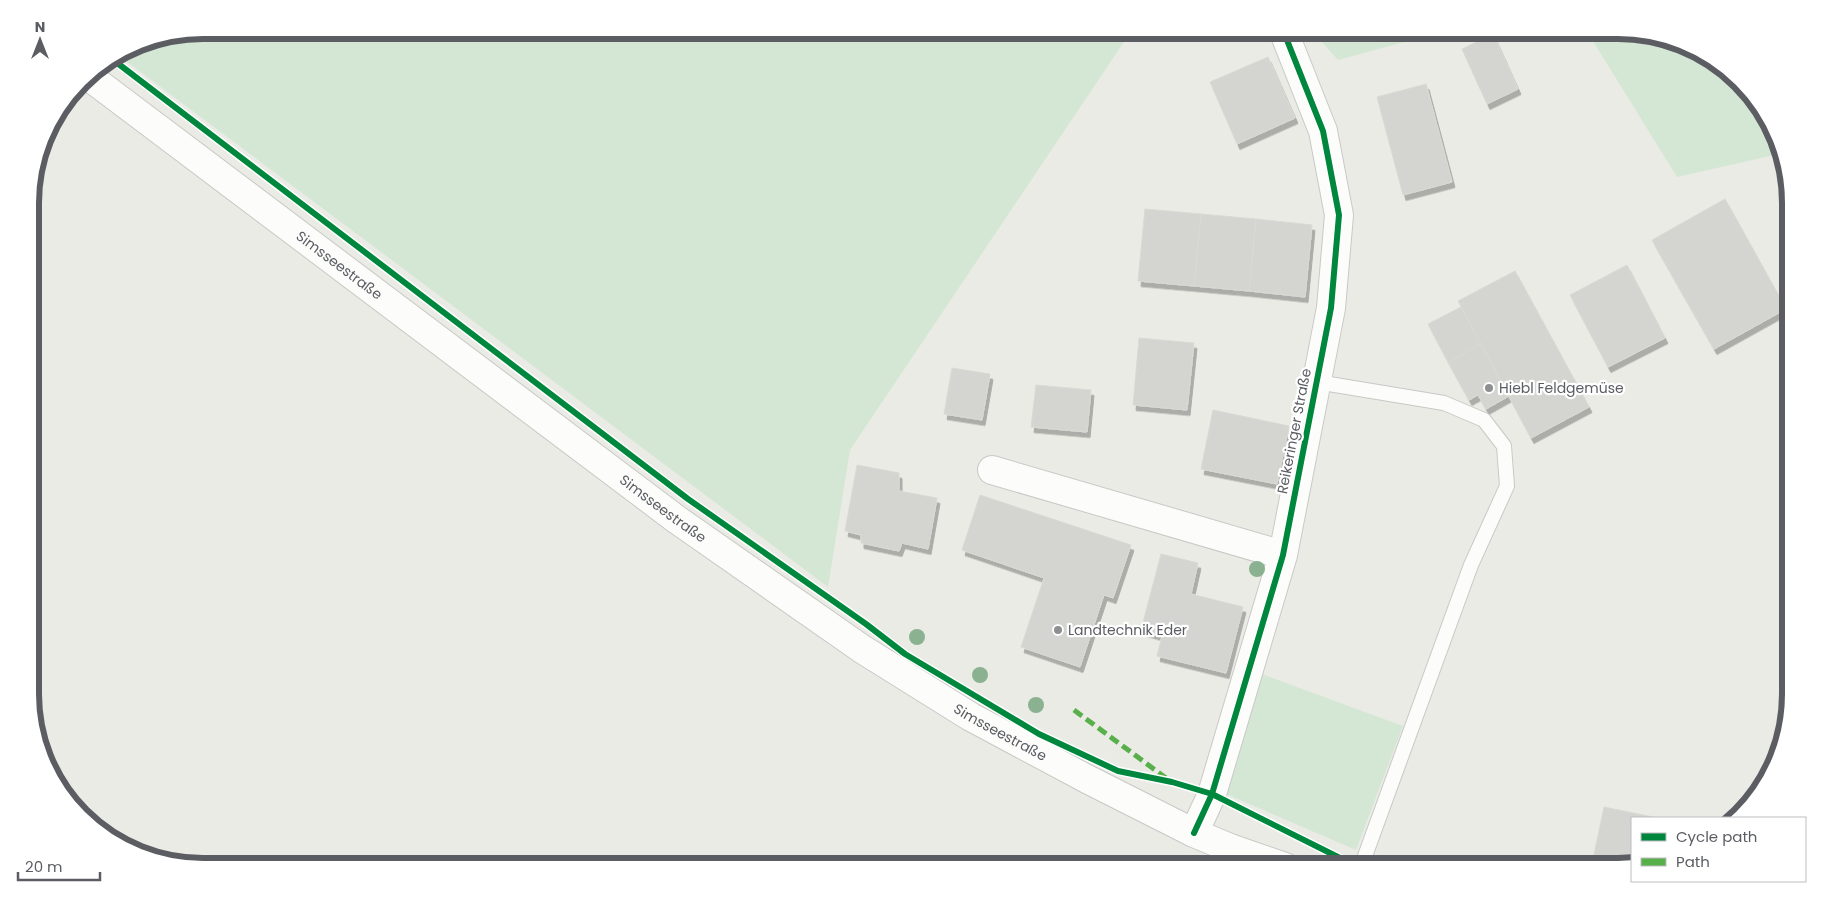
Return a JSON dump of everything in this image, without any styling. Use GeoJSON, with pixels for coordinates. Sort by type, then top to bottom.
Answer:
{"type":"FeatureCollection","features":[{"type":"Feature","properties":{"kind":"main road","name":"Reikeringer Straße"},"geometry":{"type":"LineString","coordinates":[[1194,833],[1212,794],[1283,555],[1331,308],[1339,216],[1323,131],[1287,39]]}},
{"type":"Feature","properties":{"kind":"main road","name":"Simsseestraße"},"geometry":{"type":"LineString","coordinates":[[94,80],[676,519],[787,598],[862,649],[971,717],[1194,833],[1227,858]]}},
{"type":"Feature","properties":{"kind":"main road"},"geometry":{"type":"LineString","coordinates":[[992,470],[1283,555]]}},
{"type":"Feature","properties":{"kind":"lane"},"geometry":{"type":"LineString","coordinates":[[1317,382],[1444,403],[1484,420],[1504,446],[1507,486],[1471,565],[1363,858]]}},
{"type":"Feature","properties":{"kind":"green space"},"geometry":{"type":"Polygon","coordinates":[[[192,39],[1126,39],[850,450],[828,587],[124,59],[150,47],[192,39]]]}},
{"type":"Feature","properties":{"kind":"green space"},"geometry":{"type":"Polygon","coordinates":[[[1319,39],[1415,39],[1338,60],[1319,39]]]}},
{"type":"Feature","properties":{"kind":"green space"},"geometry":{"type":"Polygon","coordinates":[[[1592,39],[1629,39],[1650,42],[1671,47],[1709,66],[1734,87],[1748,103],[1770,140],[1775,155],[1677,177],[1592,39]]]}},
{"type":"Feature","properties":{"kind":"green space"},"geometry":{"type":"Polygon","coordinates":[[[1262,674],[1403,726],[1356,850],[1226,794],[1262,674]]]}},
{"type":"Feature","properties":{"kind":"building"},"geometry":{"type":"Polygon","coordinates":[[[1483,39],[1495,39],[1518,89],[1487,104],[1462,49],[1483,39]]]}},
{"type":"Feature","properties":{"kind":"building"},"geometry":{"type":"Polygon","coordinates":[[[1268,57],[1295,118],[1237,144],[1210,82],[1268,57]]]}},
{"type":"Feature","properties":{"kind":"building"},"geometry":{"type":"Polygon","coordinates":[[[1426,84],[1452,182],[1403,195],[1377,97],[1426,84]]]}},
{"type":"Feature","properties":{"kind":"building"},"geometry":{"type":"Polygon","coordinates":[[[1725,199],[1782,302],[1782,311],[1714,349],[1652,240],[1725,199]]]}},
{"type":"Feature","properties":{"kind":"building"},"geometry":{"type":"Polygon","coordinates":[[[1145,209],[1201,214],[1194,286],[1138,281],[1145,209]]]}},
{"type":"Feature","properties":{"kind":"building"},"geometry":{"type":"Polygon","coordinates":[[[1201,214],[1256,219],[1249,291],[1194,286],[1201,214]]]}},
{"type":"Feature","properties":{"kind":"building"},"geometry":{"type":"Polygon","coordinates":[[[1256,219],[1312,225],[1305,297],[1249,291],[1256,219]]]}},
{"type":"Feature","properties":{"kind":"building"},"geometry":{"type":"Polygon","coordinates":[[[1627,265],[1665,338],[1608,367],[1570,295],[1627,265]]]}},
{"type":"Feature","properties":{"kind":"building"},"geometry":{"type":"Polygon","coordinates":[[[1515,271],[1589,407],[1531,438],[1458,301],[1515,271]]]}},
{"type":"Feature","properties":{"kind":"building"},"geometry":{"type":"Polygon","coordinates":[[[1461,307],[1481,344],[1448,362],[1428,324],[1461,307]]]}},
{"type":"Feature","properties":{"kind":"building"},"geometry":{"type":"Polygon","coordinates":[[[1139,338],[1194,343],[1187,410],[1133,405],[1139,338]]]}},
{"type":"Feature","properties":{"kind":"building"},"geometry":{"type":"Polygon","coordinates":[[[1481,344],[1509,396],[1486,409],[1478,395],[1469,400],[1448,362],[1481,344]]]}},
{"type":"Feature","properties":{"kind":"building"},"geometry":{"type":"Polygon","coordinates":[[[952,368],[990,374],[982,420],[944,414],[952,368]]]}},
{"type":"Feature","properties":{"kind":"building"},"geometry":{"type":"Polygon","coordinates":[[[1036,385],[1091,390],[1087,432],[1031,427],[1036,385]]]}},
{"type":"Feature","properties":{"kind":"building"},"geometry":{"type":"Polygon","coordinates":[[[1213,410],[1289,426],[1277,484],[1201,469],[1213,410]]]}},
{"type":"Feature","properties":{"kind":"building"},"geometry":{"type":"Polygon","coordinates":[[[857,465],[899,473],[899,491],[937,498],[928,549],[902,543],[899,551],[861,543],[861,535],[845,531],[857,465]]]}},
{"type":"Feature","properties":{"kind":"building"},"geometry":{"type":"Polygon","coordinates":[[[980,495],[1131,545],[1113,598],[1104,595],[1080,667],[1021,647],[1044,578],[962,550],[980,495]]]}},
{"type":"Feature","properties":{"kind":"building"},"geometry":{"type":"Polygon","coordinates":[[[1161,554],[1198,563],[1191,594],[1243,607],[1226,673],[1157,656],[1162,636],[1141,630],[1161,554]]]}},
{"type":"Feature","properties":{"kind":"building"},"geometry":{"type":"Polygon","coordinates":[[[1604,807],[1653,817],[1631,817],[1631,858],[1593,858],[1604,807]]]}},
{"type":"Feature","properties":{"kind":"marked path"},"geometry":{"type":"LineString","coordinates":[[1074,710],[1166,778]]}},
{"type":"Feature","properties":{"kind":"cycle path"},"geometry":{"type":"LineString","coordinates":[[1194,833],[1212,794],[1283,555],[1331,308],[1339,215],[1323,131],[1287,39]]}},
{"type":"Feature","properties":{"kind":"cycle path"},"geometry":{"type":"LineString","coordinates":[[118,63],[688,499],[866,624],[905,654],[1039,734],[1118,771],[1172,782],[1212,794],[1340,858]]}},
{"type":"Feature","properties":{"kind":"place","name":"Hiebl Feldgemüse"},"geometry":{"type":"Point","coordinates":[1489,388]}},
{"type":"Feature","properties":{"kind":"place","name":"Landtechnik Eder"},"geometry":{"type":"Point","coordinates":[1058,630]}}]}
